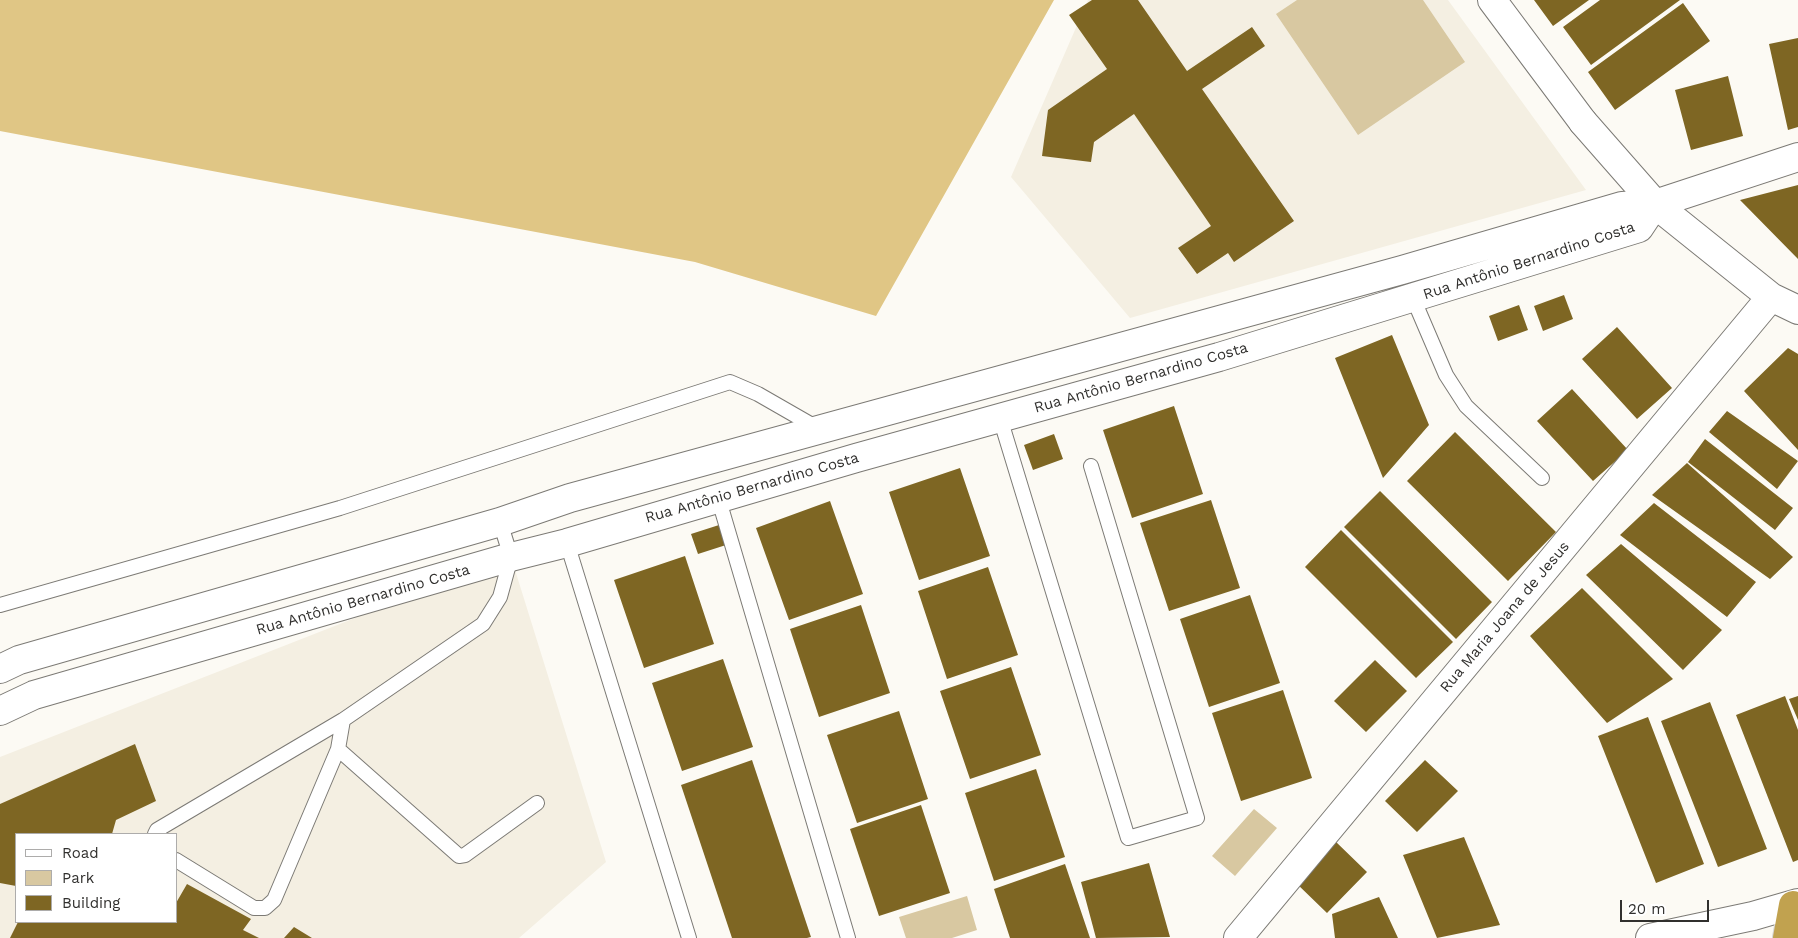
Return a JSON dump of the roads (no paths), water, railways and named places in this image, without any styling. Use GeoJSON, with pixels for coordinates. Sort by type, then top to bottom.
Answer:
{"type":"FeatureCollection","features":[{"type":"Feature","properties":{"kind":"highway"},"geometry":{"type":"LineString","coordinates":[[1787,938],[1796,905]]}},
{"type":"Feature","properties":{"kind":"street"},"geometry":{"type":"LineString","coordinates":[[1492,0],[1583,122],[1655,204],[1771,297],[1798,310]]}},
{"type":"Feature","properties":{"kind":"street"},"geometry":{"type":"LineString","coordinates":[[1655,204],[1798,157]]}},
{"type":"Feature","properties":{"kind":"street","name":"Rua Antônio Bernardino Costa"},"geometry":{"type":"LineString","coordinates":[[0,711],[34,695],[510,557],[567,543],[718,497],[1244,349],[1413,298],[1639,228],[1655,204]]}},
{"type":"Feature","properties":{"kind":"street","name":"Rua Antônio Bernardino Costa"},"geometry":{"type":"LineString","coordinates":[[0,669],[19,660],[500,522],[570,498],[1234,317],[1622,206],[1655,204]]}},
{"type":"Feature","properties":{"kind":"street","name":"Rua Maria Joana de Jesus"},"geometry":{"type":"LineString","coordinates":[[1238,938],[1771,297]]}},
{"type":"Feature","properties":{"kind":"street"},"geometry":{"type":"LineString","coordinates":[[1234,317],[1244,349]]}},
{"type":"Feature","properties":{"kind":"street"},"geometry":{"type":"LineString","coordinates":[[1650,938],[1796,905]]}},
{"type":"Feature","properties":{"kind":"lane"},"geometry":{"type":"LineString","coordinates":[[1413,298],[1446,375],[1466,406],[1542,478]]}},
{"type":"Feature","properties":{"kind":"lane"},"geometry":{"type":"LineString","coordinates":[[0,605],[340,508],[730,382],[758,394],[820,429]]}},
{"type":"Feature","properties":{"kind":"lane"},"geometry":{"type":"LineString","coordinates":[[1000,418],[1128,838],[1197,818],[1091,466]]}},
{"type":"Feature","properties":{"kind":"lane"},"geometry":{"type":"LineString","coordinates":[[718,497],[846,938]]}},
{"type":"Feature","properties":{"kind":"lane"},"geometry":{"type":"LineString","coordinates":[[155,833],[156,830],[343,720],[483,624],[500,597],[510,557],[500,522]]}},
{"type":"Feature","properties":{"kind":"lane"},"geometry":{"type":"LineString","coordinates":[[567,543],[690,938]]}},
{"type":"Feature","properties":{"kind":"lane"},"geometry":{"type":"LineString","coordinates":[[178,861],[254,908],[265,908],[274,900],[338,749],[343,720]]}},
{"type":"Feature","properties":{"kind":"lane"},"geometry":{"type":"LineString","coordinates":[[338,749],[459,856],[465,855],[537,803]]}}]}
